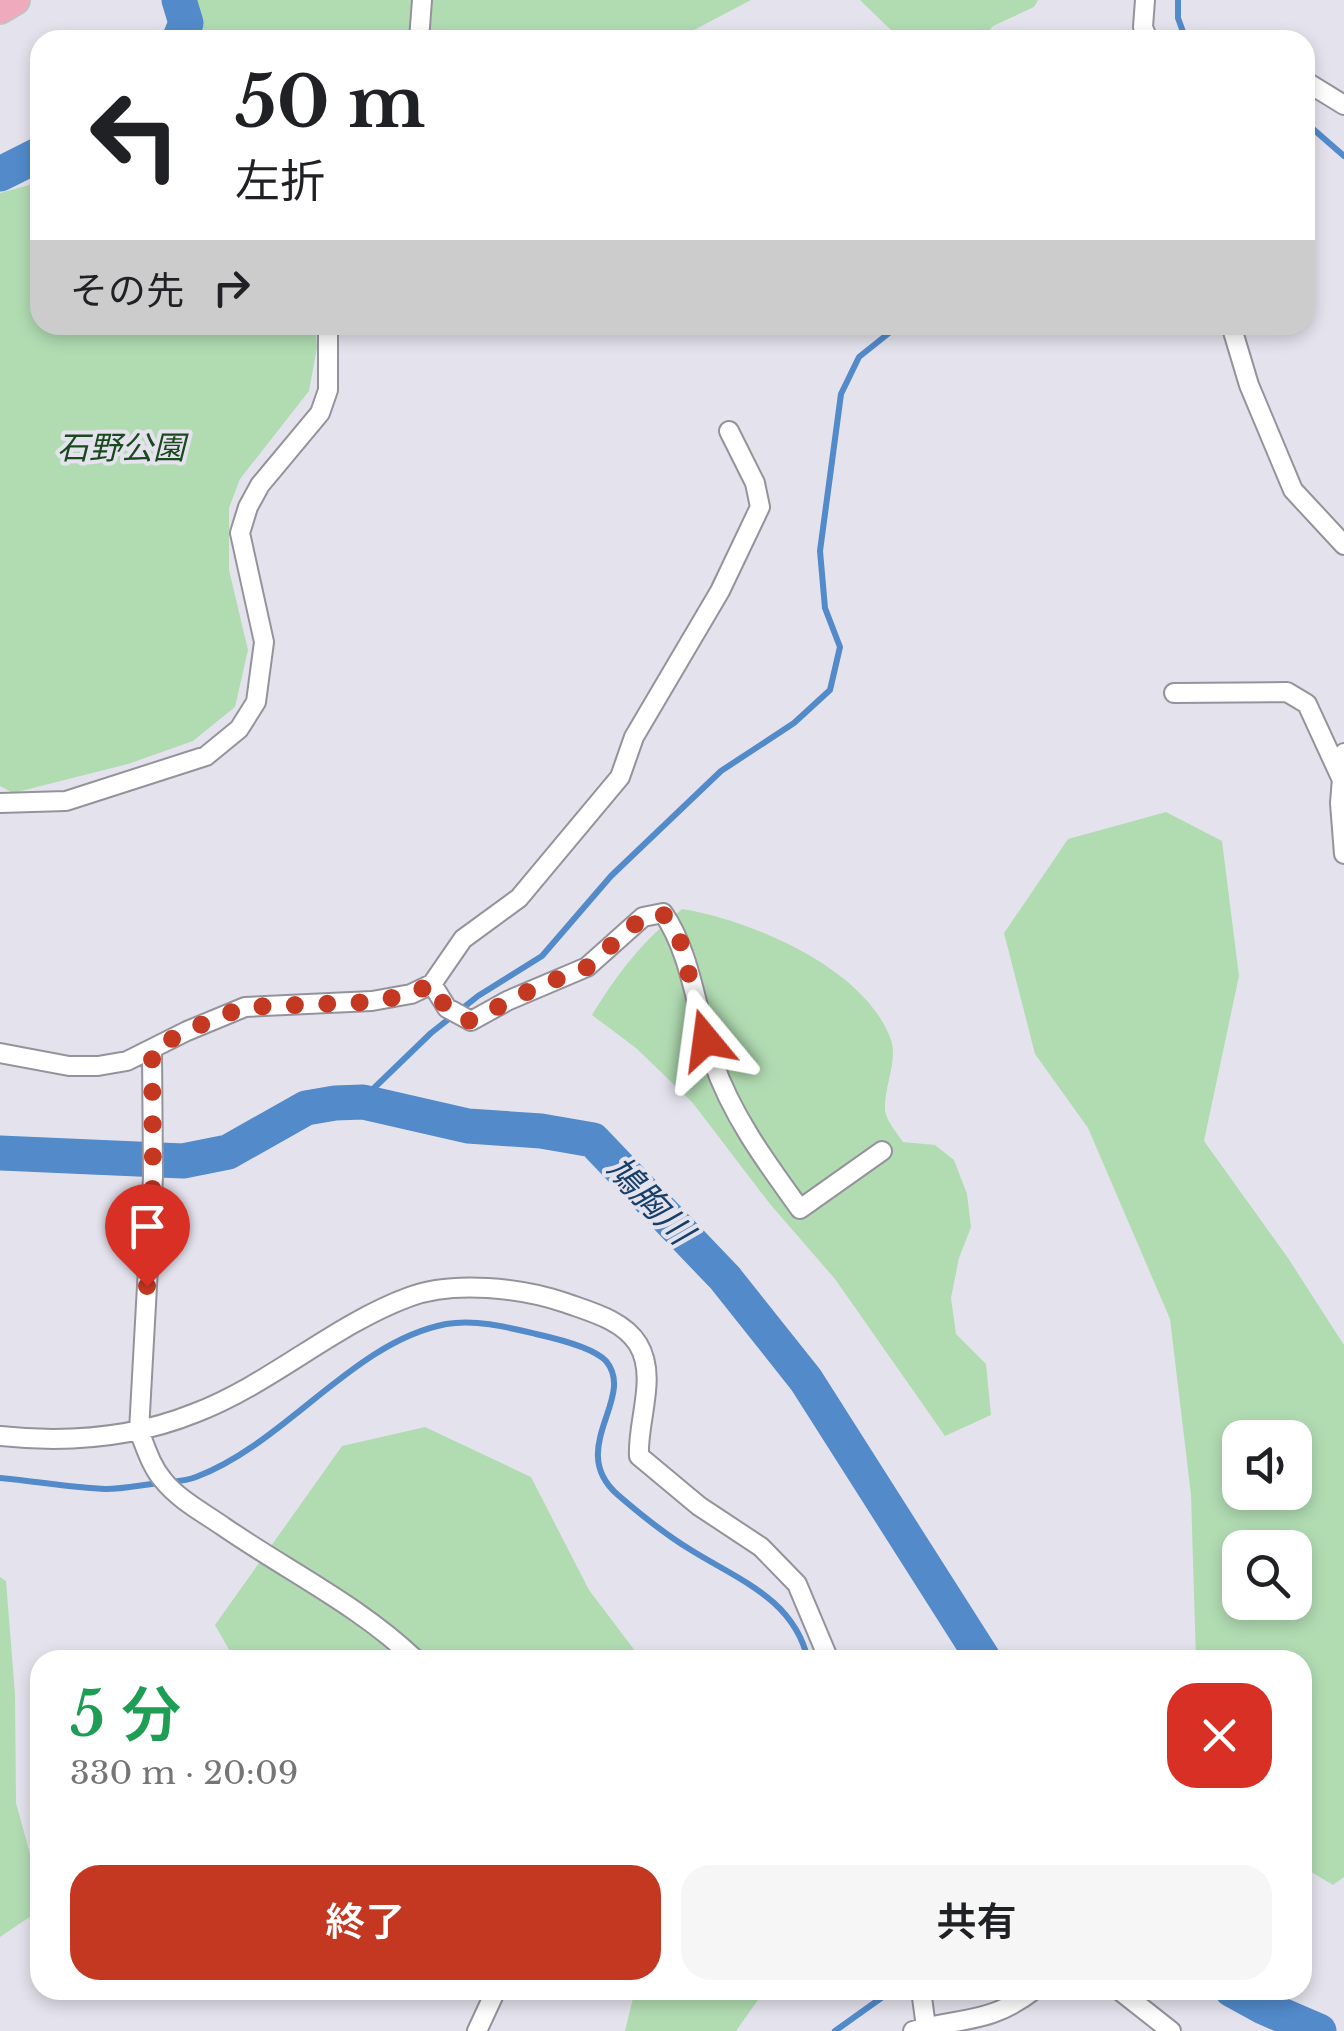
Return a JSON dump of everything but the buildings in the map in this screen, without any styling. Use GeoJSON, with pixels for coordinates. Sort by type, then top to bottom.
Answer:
{"type":"FeatureCollection","features":[{"type":"Feature","properties":{"kind":"highway"},"geometry":{"type":"LineString","coordinates":[[0,9],[16,0]]}},
{"type":"Feature","properties":{"kind":"street"},"geometry":{"type":"LineString","coordinates":[[420,30],[422,0]]}},
{"type":"Feature","properties":{"kind":"street"},"geometry":{"type":"LineString","coordinates":[[1144,0],[1144,30]]}},
{"type":"Feature","properties":{"kind":"street"},"geometry":{"type":"LineString","coordinates":[[1315,87],[1344,104]]}},
{"type":"Feature","properties":{"kind":"street"},"geometry":{"type":"LineString","coordinates":[[0,804],[66,801],[206,756],[239,729],[256,702],[264,642],[240,533],[260,484],[320,413],[328,390],[328,335]]}},
{"type":"Feature","properties":{"kind":"street"},"geometry":{"type":"LineString","coordinates":[[1234,335],[1249,385],[1292,490],[1344,545]]}},
{"type":"Feature","properties":{"kind":"street"},"geometry":{"type":"LineString","coordinates":[[0,1053],[69,1066],[98,1066],[128,1060],[244,1007],[372,1002],[411,994],[432,984],[462,939],[519,898],[620,777],[634,737],[720,591],[760,507],[755,483],[729,431]]}},
{"type":"Feature","properties":{"kind":"street"},"geometry":{"type":"LineString","coordinates":[[1174,692],[1287,692],[1297,696],[1307,704],[1342,780]]}},
{"type":"Feature","properties":{"kind":"street"},"geometry":{"type":"LineString","coordinates":[[1344,753],[1344,854]]}},
{"type":"Feature","properties":{"kind":"street"},"geometry":{"type":"LineString","coordinates":[[432,984],[446,1008],[470,1021],[539,986],[586,968],[643,917],[663,914],[678,933],[698,1016],[734,1111],[800,1209],[882,1152]]}},
{"type":"Feature","properties":{"kind":"street"},"geometry":{"type":"LineString","coordinates":[[152,1050],[153,1177],[139,1431],[152,1464],[182,1498],[387,1632],[406,1650]]}},
{"type":"Feature","properties":{"kind":"street"},"geometry":{"type":"LineString","coordinates":[[0,1436],[68,1439],[139,1431],[197,1412],[288,1364],[361,1319],[412,1295],[481,1289],[538,1293],[613,1322],[639,1346],[646,1377],[639,1456],[699,1506],[761,1547],[798,1584],[824,1650]]}},
{"type":"Feature","properties":{"kind":"street"},"geometry":{"type":"LineString","coordinates":[[477,2031],[491,2000]]}},
{"type":"Feature","properties":{"kind":"street"},"geometry":{"type":"LineString","coordinates":[[921,2000],[920,2029],[984,2019],[1021,2000]]}},
{"type":"Feature","properties":{"kind":"street"},"geometry":{"type":"LineString","coordinates":[[1131,2000],[1170,2031]]}},
{"type":"Feature","properties":{"kind":"green space"},"geometry":{"type":"Polygon","coordinates":[[[196,0],[751,0],[694,30],[184,30],[196,0]]]}},
{"type":"Feature","properties":{"kind":"green space"},"geometry":{"type":"Polygon","coordinates":[[[860,0],[1038,0],[1034,7],[990,30],[891,30],[860,0]]]}},
{"type":"Feature","properties":{"kind":"green space","name":"石野公園"},"geometry":{"type":"Polygon","coordinates":[[[30,185],[30,335],[316,335],[317,347],[309,391],[240,479],[229,508],[229,570],[248,650],[235,707],[193,741],[128,764],[13,793],[0,786],[0,193],[30,185]]]}},
{"type":"Feature","properties":{"kind":"green space"},"geometry":{"type":"Polygon","coordinates":[[[1166,812],[1222,841],[1239,976],[1204,1141],[1288,1258],[1344,1345],[1344,1877],[1333,1885],[1312,1872],[1312,1650],[1196,1650],[1191,1495],[1170,1319],[1088,1128],[1035,1054],[1004,933],[1068,839],[1166,812]]]}},
{"type":"Feature","properties":{"kind":"green space"},"geometry":{"type":"Polygon","coordinates":[[[682,909],[740,924],[803,952],[858,991],[878,1014],[893,1048],[885,1101],[889,1121],[903,1142],[935,1145],[954,1160],[967,1194],[971,1227],[959,1258],[951,1298],[956,1334],[986,1364],[991,1415],[945,1436],[835,1279],[770,1204],[692,1102],[636,1048],[592,1015],[632,958],[682,909]]]}},
{"type":"Feature","properties":{"kind":"green space"},"geometry":{"type":"Polygon","coordinates":[[[425,1427],[531,1477],[589,1590],[634,1650],[229,1650],[215,1625],[342,1446],[425,1427]]]}},
{"type":"Feature","properties":{"kind":"green space"},"geometry":{"type":"Polygon","coordinates":[[[0,1577],[6,1581],[15,1694],[16,1803],[30,1854],[30,1917],[0,1937],[0,1577]]]}},
{"type":"Feature","properties":{"kind":"green space"},"geometry":{"type":"Polygon","coordinates":[[[633,2000],[758,2000],[736,2031],[625,2031],[633,2000]]]}},
{"type":"Feature","properties":{"kind":"waterway","name":"鳩胸川"},"geometry":{"type":"LineString","coordinates":[[179,0],[186,23],[183,30]]}},
{"type":"Feature","properties":{"kind":"waterway"},"geometry":{"type":"LineString","coordinates":[[1178,0],[1182,30]]}},
{"type":"Feature","properties":{"kind":"waterway"},"geometry":{"type":"LineString","coordinates":[[1315,131],[1344,156]]}},
{"type":"Feature","properties":{"kind":"waterway","name":"鳩胸川"},"geometry":{"type":"LineString","coordinates":[[0,174],[30,159]]}},
{"type":"Feature","properties":{"kind":"waterway"},"geometry":{"type":"LineString","coordinates":[[354,1102],[478,996],[542,956],[611,876],[721,771],[794,723],[830,690],[840,647],[825,608],[820,551],[841,394],[859,357],[886,335]]}},
{"type":"Feature","properties":{"kind":"waterway","name":"鳩胸川"},"geometry":{"type":"LineString","coordinates":[[0,1153],[183,1161],[228,1152],[306,1108],[363,1102],[468,1126],[541,1131],[593,1140],[725,1278],[806,1380],[978,1650]]}},
{"type":"Feature","properties":{"kind":"waterway"},"geometry":{"type":"LineString","coordinates":[[0,1478],[106,1489],[191,1479],[260,1441],[350,1371],[412,1334],[457,1323],[514,1329],[573,1344],[606,1361],[613,1375],[614,1391],[599,1442],[598,1460],[604,1478],[618,1495],[663,1531],[762,1593],[791,1621],[805,1650]]}},
{"type":"Feature","properties":{"kind":"waterway"},"geometry":{"type":"LineString","coordinates":[[835,2031],[878,2000]]}},
{"type":"Feature","properties":{"kind":"waterway","name":"鳩胸川"},"geometry":{"type":"LineString","coordinates":[[1250,2000],[1319,2031]]}},
{"type":"Feature","properties":{"kind":"route"},"geometry":{"type":"LineString","coordinates":[[147,1286],[153,1177],[152,1050],[186,1031],[244,1007],[372,1002],[411,994],[432,984],[446,1008],[470,1021],[539,986],[586,968],[616,937],[643,917],[663,914],[678,933],[706,1040]]}}]}
